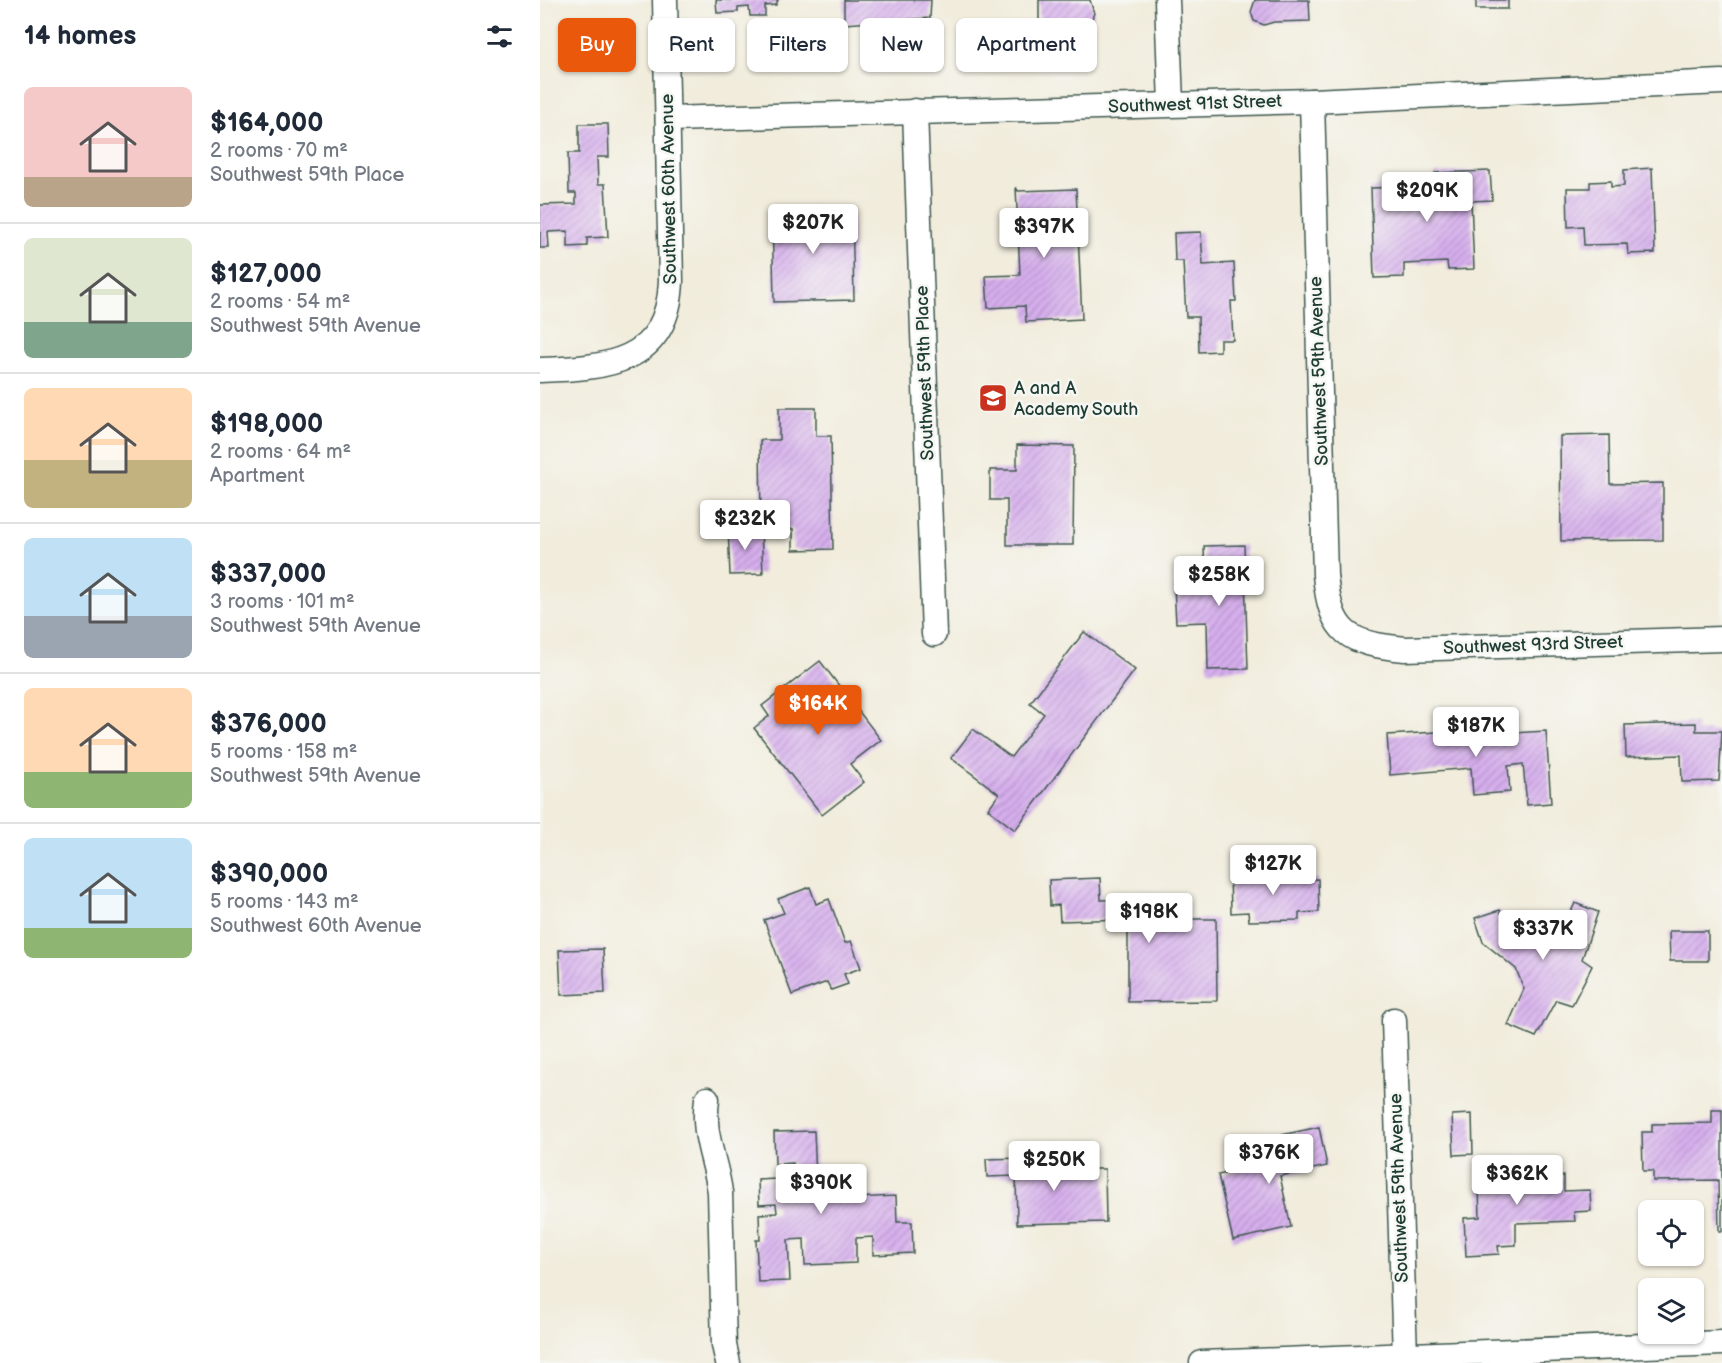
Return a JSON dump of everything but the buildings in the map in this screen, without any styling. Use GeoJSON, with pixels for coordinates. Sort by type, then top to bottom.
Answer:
{"type":"FeatureCollection","features":[{"type":"Feature","properties":{"kind":"street","name":"Southwest 60th Avenue"},"geometry":{"type":"LineString","coordinates":[[540,370],[602,366],[621,361],[652,337],[663,324],[671,297],[665,0]]}},
{"type":"Feature","properties":{"kind":"street"},"geometry":{"type":"LineString","coordinates":[[1167,0],[1171,104]]}},
{"type":"Feature","properties":{"kind":"street","name":"Southwest 91st Street"},"geometry":{"type":"LineString","coordinates":[[668,119],[1312,101],[1722,82]]}},
{"type":"Feature","properties":{"kind":"street","name":"Southwest 59th Avenue"},"geometry":{"type":"LineString","coordinates":[[1312,101],[1324,575],[1329,607],[1336,623],[1346,635]]}},
{"type":"Feature","properties":{"kind":"street","name":"Southwest 59th Place"},"geometry":{"type":"LineString","coordinates":[[915,111],[934,634]]}},
{"type":"Feature","properties":{"kind":"street","name":"Southwest 93rd Street"},"geometry":{"type":"LineString","coordinates":[[1346,635],[1361,643],[1405,649],[1722,639]]}},
{"type":"Feature","properties":{"kind":"street","name":"Southwest 59th Avenue"},"geometry":{"type":"LineString","coordinates":[[1394,1020],[1405,1356]]}},
{"type":"Feature","properties":{"kind":"street"},"geometry":{"type":"LineString","coordinates":[[706,1099],[704,1128],[717,1172],[720,1192],[724,1345],[728,1363]]}},
{"type":"Feature","properties":{"kind":"street"},"geometry":{"type":"LineString","coordinates":[[1202,1363],[1722,1343]]}},
{"type":"Feature","properties":{"kind":"place","name":"A and A Academy South"},"geometry":{"type":"Point","coordinates":[993,398]}}]}
